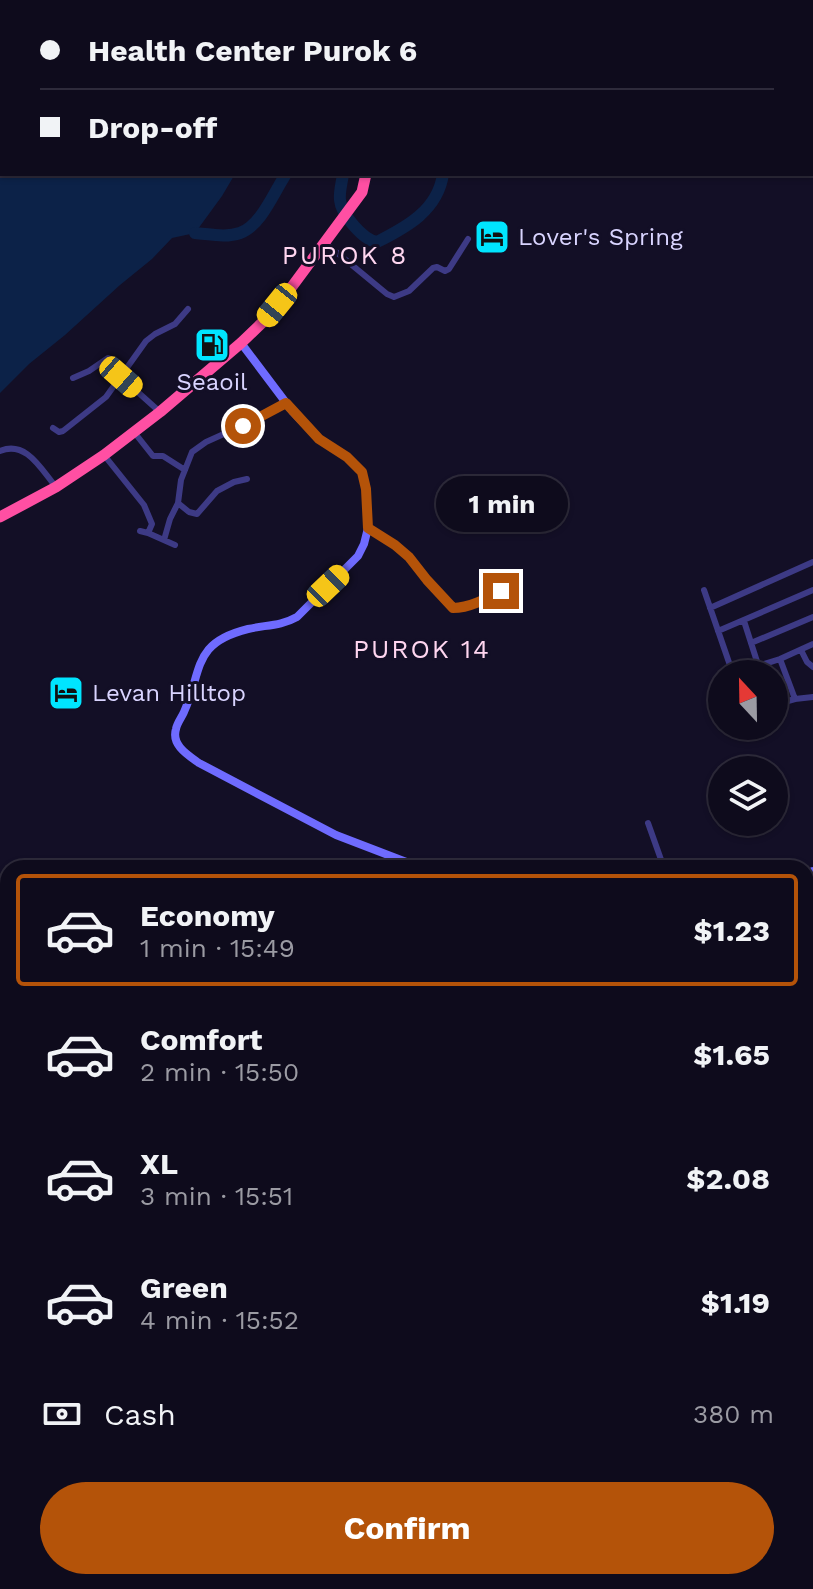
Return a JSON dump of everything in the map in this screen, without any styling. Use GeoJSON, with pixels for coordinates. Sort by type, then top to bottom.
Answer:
{"type":"FeatureCollection","features":[{"type":"Feature","properties":{"kind":"highway"},"geometry":{"type":"LineString","coordinates":[[0,517],[56,487],[104,455],[241,343],[267,318],[362,192],[366,176]]}},
{"type":"Feature","properties":{"kind":"street"},"geometry":{"type":"LineString","coordinates":[[324,242],[394,297],[409,291],[433,268],[447,270],[468,239]]}},
{"type":"Feature","properties":{"kind":"street"},"geometry":{"type":"LineString","coordinates":[[53,428],[61,432],[70,427],[106,397],[146,341],[175,324],[188,309]]}},
{"type":"Feature","properties":{"kind":"street"},"geometry":{"type":"LineString","coordinates":[[241,343],[286,403],[319,439],[347,457],[362,472],[368,528],[358,556],[297,617],[284,624],[249,629],[209,649],[199,664],[175,738],[187,755],[226,777],[336,835],[401,860]]}},
{"type":"Feature","properties":{"kind":"street"},"geometry":{"type":"LineString","coordinates":[[73,378],[108,358],[160,412]]}},
{"type":"Feature","properties":{"kind":"street"},"geometry":{"type":"LineString","coordinates":[[164,540],[192,452],[286,403]]}},
{"type":"Feature","properties":{"kind":"street"},"geometry":{"type":"LineString","coordinates":[[134,432],[153,456],[160,455],[185,470]]}},
{"type":"Feature","properties":{"kind":"street"},"geometry":{"type":"LineString","coordinates":[[0,451],[12,447],[25,452],[56,487]]}},
{"type":"Feature","properties":{"kind":"street"},"geometry":{"type":"LineString","coordinates":[[104,455],[147,510],[152,521],[144,532],[175,545]]}},
{"type":"Feature","properties":{"kind":"street"},"geometry":{"type":"LineString","coordinates":[[178,503],[197,514],[217,491],[247,479]]}},
{"type":"Feature","properties":{"kind":"street"},"geometry":{"type":"LineString","coordinates":[[368,528],[409,557],[455,609],[501,591]]}},
{"type":"Feature","properties":{"kind":"street"},"geometry":{"type":"LineString","coordinates":[[710,608],[813,562]]}},
{"type":"Feature","properties":{"kind":"street"},"geometry":{"type":"LineString","coordinates":[[704,590],[728,660]]}},
{"type":"Feature","properties":{"kind":"street"},"geometry":{"type":"LineString","coordinates":[[718,631],[813,590]]}},
{"type":"Feature","properties":{"kind":"street"},"geometry":{"type":"LineString","coordinates":[[751,643],[813,617]]}},
{"type":"Feature","properties":{"kind":"street"},"geometry":{"type":"LineString","coordinates":[[744,621],[756,660]]}},
{"type":"Feature","properties":{"kind":"street"},"geometry":{"type":"LineString","coordinates":[[795,699],[780,659],[813,644]]}},
{"type":"Feature","properties":{"kind":"street"},"geometry":{"type":"LineString","coordinates":[[801,650],[813,667]]}},
{"type":"Feature","properties":{"kind":"street"},"geometry":{"type":"LineString","coordinates":[[788,701],[813,697]]}},
{"type":"Feature","properties":{"kind":"street"},"geometry":{"type":"LineString","coordinates":[[648,823],[661,860]]}},
{"type":"Feature","properties":{"kind":"water"},"geometry":{"type":"Polygon","coordinates":[[[0,176],[234,176],[195,233],[172,238],[0,393],[0,176]]]}},
{"type":"Feature","properties":{"kind":"waterway"},"geometry":{"type":"LineString","coordinates":[[195,233],[229,235],[248,229],[261,216],[285,176]]}},
{"type":"Feature","properties":{"kind":"waterway"},"geometry":{"type":"LineString","coordinates":[[343,176],[340,197],[344,212],[359,232],[377,242],[410,223],[428,207],[435,198],[443,176]]}},
{"type":"Feature","properties":{"kind":"place","name":"Lover's Spring"},"geometry":{"type":"Point","coordinates":[492,237]}},
{"type":"Feature","properties":{"kind":"place","name":"Seaoil"},"geometry":{"type":"Point","coordinates":[212,345]}},
{"type":"Feature","properties":{"kind":"place","name":"Levan Hilltop"},"geometry":{"type":"Point","coordinates":[66,693]}},
{"type":"Feature","properties":{"kind":"district","name":"PUROK 8"},"geometry":{"type":"Point","coordinates":[345,255]}},
{"type":"Feature","properties":{"kind":"district","name":"PUROK 14"},"geometry":{"type":"Point","coordinates":[422,649]}},
{"type":"Feature","properties":{"kind":"route"},"geometry":{"type":"LineString","coordinates":[[243,426],[286,403],[319,439],[347,457],[362,472],[368,528],[409,557],[453,608],[474,604],[501,591]]}}]}
